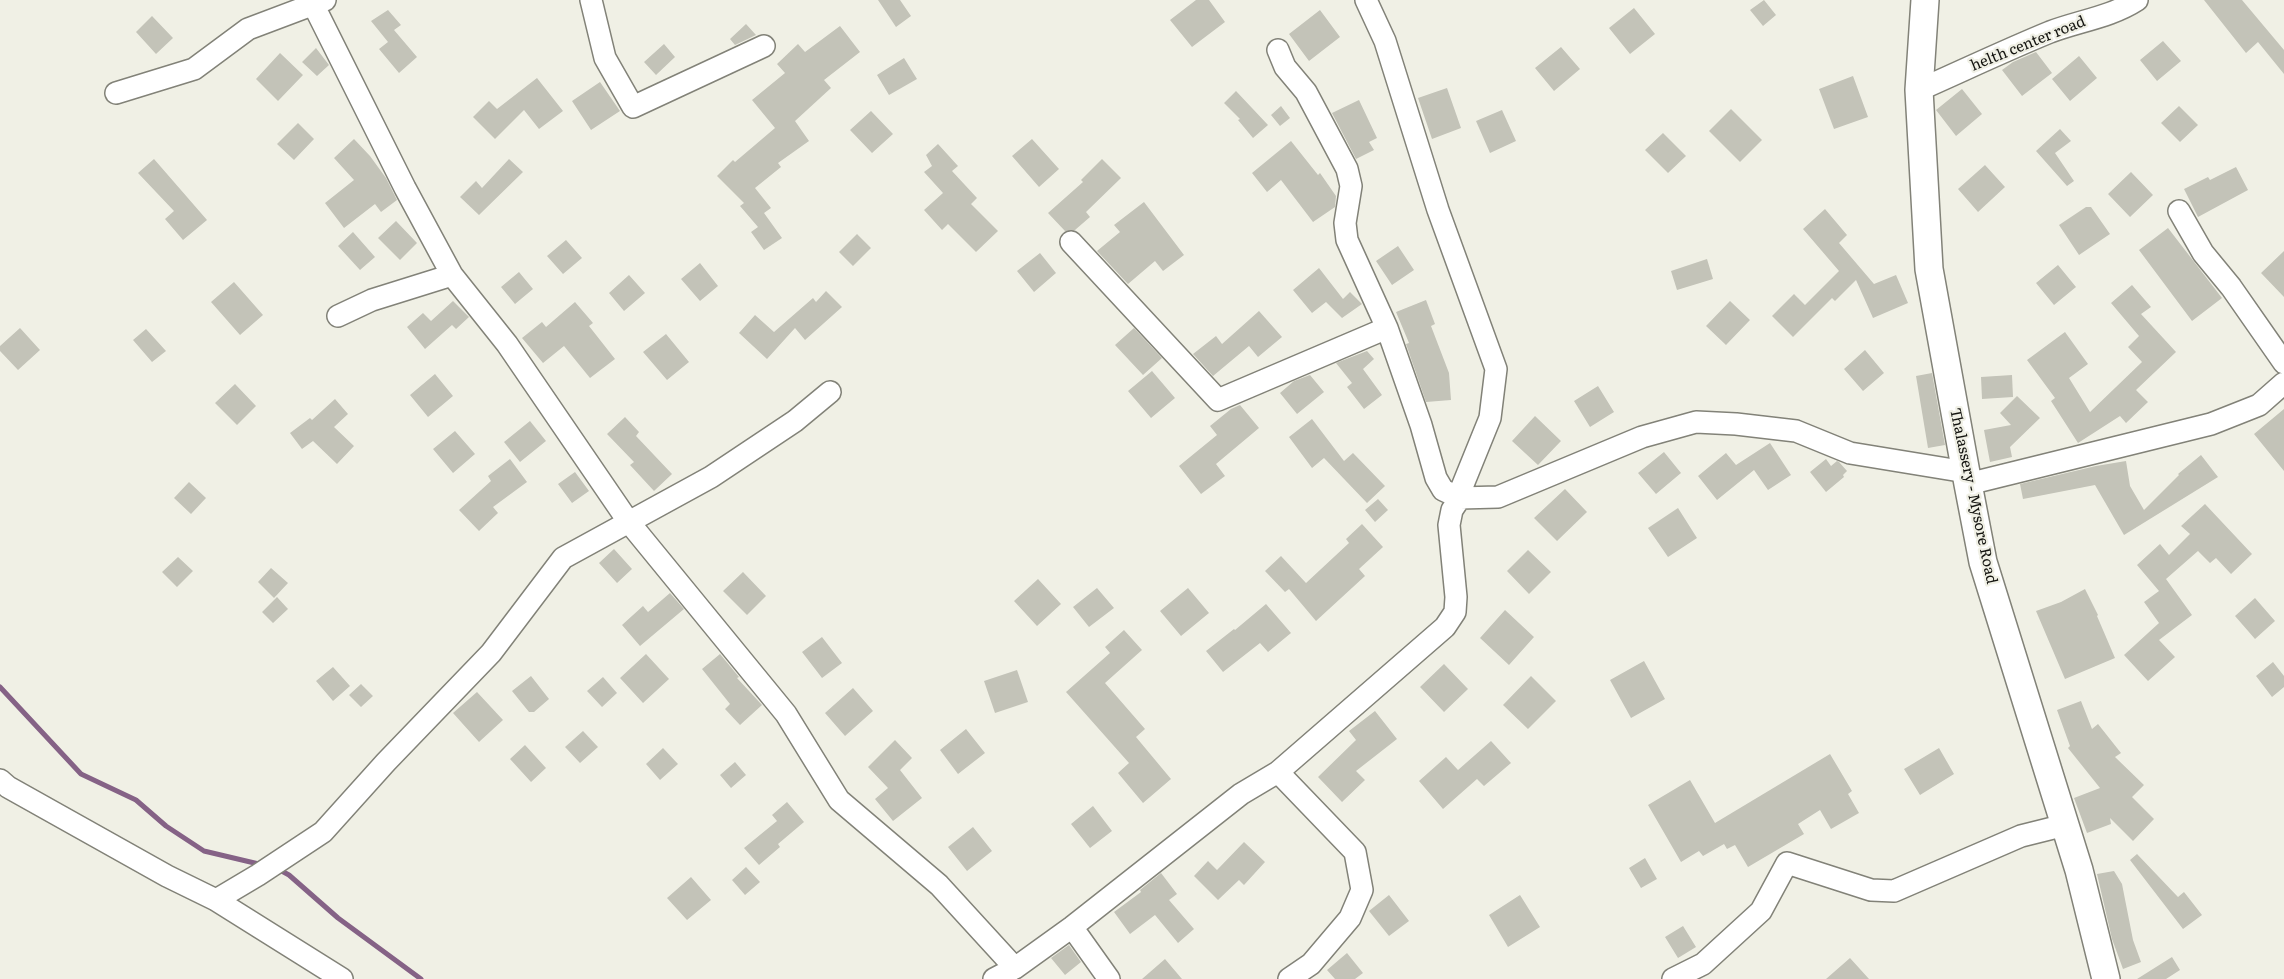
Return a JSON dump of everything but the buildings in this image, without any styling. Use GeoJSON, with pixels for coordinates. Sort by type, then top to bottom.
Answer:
{"type":"FeatureCollection","features":[{"type":"Feature","properties":{"kind":"main road","name":"Thalassery - Mysore Road"},"geometry":{"type":"LineString","coordinates":[[1925,0],[1918,90],[1929,269],[1967,478],[1983,562],[2079,870],[2106,979]]}},
{"type":"Feature","properties":{"kind":"street"},"geometry":{"type":"LineString","coordinates":[[591,0],[605,58],[633,107],[764,46]]}},
{"type":"Feature","properties":{"kind":"street"},"geometry":{"type":"LineString","coordinates":[[994,979],[1015,968],[1072,927],[1241,794],[1278,772],[1445,627],[1455,612],[1456,597],[1449,525],[1452,510],[1460,498],[1470,466],[1490,418],[1496,369],[1438,210],[1385,41],[1366,0]]}},
{"type":"Feature","properties":{"kind":"street","name":"helth center road"},"geometry":{"type":"LineString","coordinates":[[1918,90],[2051,32],[2089,18],[2120,11],[2137,0]]}},
{"type":"Feature","properties":{"kind":"street"},"geometry":{"type":"LineString","coordinates":[[116,93],[194,69],[248,29],[319,2],[405,188],[452,275],[507,344],[628,521],[786,714],[839,800],[939,885],[1015,968]]}},
{"type":"Feature","properties":{"kind":"street"},"geometry":{"type":"LineString","coordinates":[[1278,50],[1285,67],[1306,92],[1347,169],[1351,186],[1346,223],[1347,240],[1387,327],[1421,425],[1436,478],[1443,490],[1460,498],[1498,497],[1642,437],[1696,423],[1736,424],[1796,431],[1850,453],[1967,478],[2211,424],[2259,405],[2284,383]]}},
{"type":"Feature","properties":{"kind":"street"},"geometry":{"type":"LineString","coordinates":[[2179,211],[2203,253],[2231,287],[2284,363]]}},
{"type":"Feature","properties":{"kind":"street"},"geometry":{"type":"LineString","coordinates":[[1071,242],[1218,400],[1387,327]]}},
{"type":"Feature","properties":{"kind":"street"},"geometry":{"type":"LineString","coordinates":[[338,316],[372,300],[452,275]]}},
{"type":"Feature","properties":{"kind":"street"},"geometry":{"type":"LineString","coordinates":[[216,900],[323,832],[386,762],[491,653],[563,558],[711,477],[795,421],[830,392]]}},
{"type":"Feature","properties":{"kind":"street"},"geometry":{"type":"LineString","coordinates":[[1278,772],[1355,852],[1362,890],[1350,918],[1311,964],[1289,979]]}},
{"type":"Feature","properties":{"kind":"street"},"geometry":{"type":"LineString","coordinates":[[0,780],[8,787],[167,876],[216,900],[342,979]]}},
{"type":"Feature","properties":{"kind":"street"},"geometry":{"type":"LineString","coordinates":[[1673,979],[1703,964],[1761,911],[1787,863],[1871,890],[1894,891],[2021,836],[2065,825]]}},
{"type":"Feature","properties":{"kind":"street"},"geometry":{"type":"LineString","coordinates":[[1072,927],[1109,979]]}},
{"type":"Feature","properties":{"kind":"waterway"},"geometry":{"type":"LineString","coordinates":[[0,687],[81,774],[136,800],[166,826],[204,851],[263,865]]}},
{"type":"Feature","properties":{"kind":"waterway"},"geometry":{"type":"LineString","coordinates":[[278,869],[289,875],[338,918],[421,979]]}}]}
